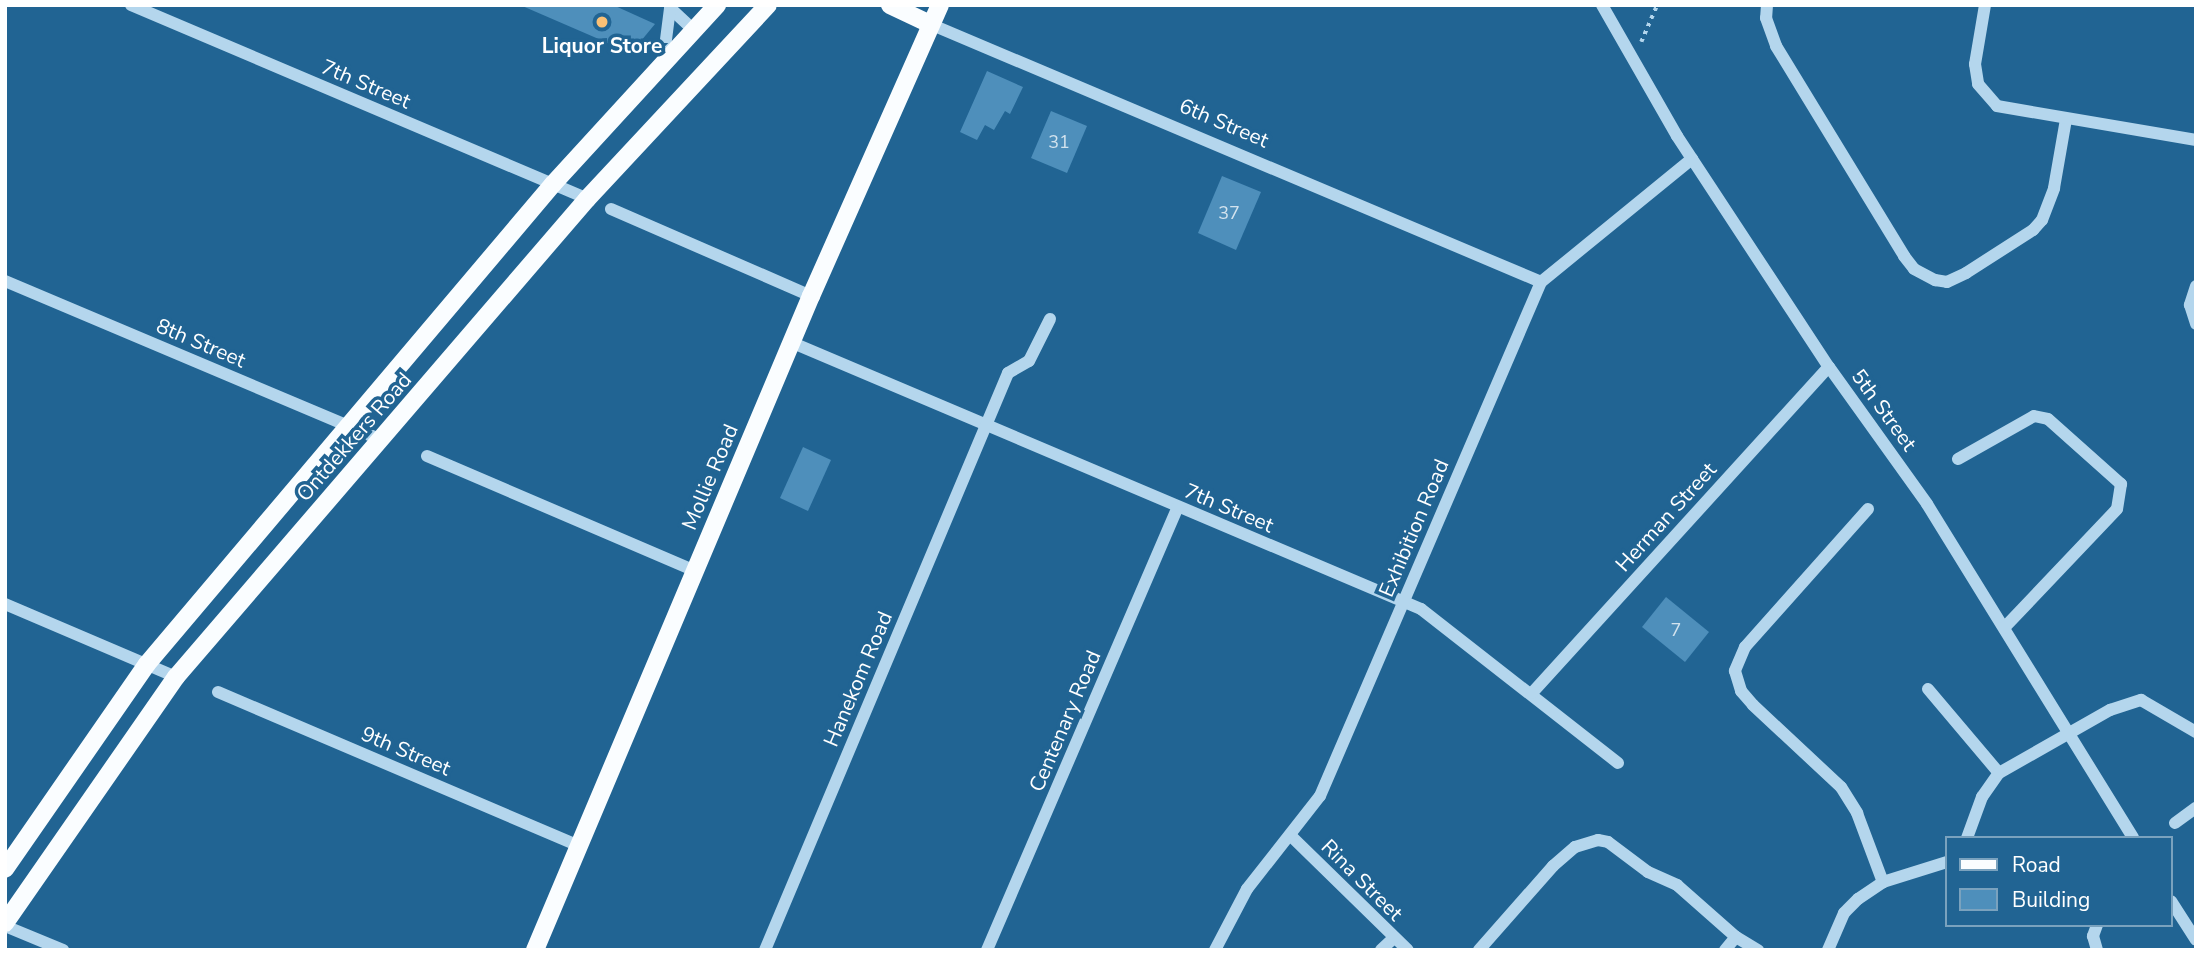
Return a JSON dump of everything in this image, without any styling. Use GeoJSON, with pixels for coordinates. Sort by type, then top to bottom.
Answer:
{"type":"FeatureCollection","features":[{"type":"Feature","properties":{"kind":"main road","name":"Ontdekkers Road"},"geometry":{"type":"LineString","coordinates":[[5,869],[147,664],[351,428],[553,184],[717,5]]}},
{"type":"Feature","properties":{"kind":"main road","name":"Ontdekkers Road"},"geometry":{"type":"LineString","coordinates":[[5,925],[176,677],[587,199],[768,5]]}},
{"type":"Feature","properties":{"kind":"main road","name":"6th Street"},"geometry":{"type":"LineString","coordinates":[[890,5],[930,24]]}},
{"type":"Feature","properties":{"kind":"main road","name":"Mollie Road"},"geometry":{"type":"LineString","coordinates":[[535,950],[811,296],[940,5]]}},
{"type":"Feature","properties":{"kind":"street","name":"7th Street"},"geometry":{"type":"LineString","coordinates":[[131,5],[587,199]]}},
{"type":"Feature","properties":{"kind":"street","name":"5th Street"},"geometry":{"type":"LineString","coordinates":[[1602,5],[1692,159],[1829,367],[1911,481],[2072,733],[2132,836]]}},
{"type":"Feature","properties":{"kind":"street"},"geometry":{"type":"LineString","coordinates":[[1767,5],[1766,18],[1776,46],[1904,256],[1914,268],[1935,280],[1947,282],[1966,273],[2034,230],[2042,220],[2054,188],[2066,119]]}},
{"type":"Feature","properties":{"kind":"street"},"geometry":{"type":"LineString","coordinates":[[1985,5],[1975,64],[1978,84],[1986,97],[2011,112],[2196,139]]}},
{"type":"Feature","properties":{"kind":"street"},"geometry":{"type":"LineString","coordinates":[[663,66],[670,8],[694,30]]}},
{"type":"Feature","properties":{"kind":"street","name":"6th Street"},"geometry":{"type":"LineString","coordinates":[[930,24],[1541,282]]}},
{"type":"Feature","properties":{"kind":"street","name":"Exhibition Road"},"geometry":{"type":"LineString","coordinates":[[1215,950],[1247,889],[1320,796],[1541,282],[1692,159]]}},
{"type":"Feature","properties":{"kind":"street"},"geometry":{"type":"LineString","coordinates":[[611,209],[811,296]]}},
{"type":"Feature","properties":{"kind":"street","name":"8th Street"},"geometry":{"type":"LineString","coordinates":[[5,281],[382,440]]}},
{"type":"Feature","properties":{"kind":"street"},"geometry":{"type":"LineString","coordinates":[[2196,286],[2190,305],[2196,324]]}},
{"type":"Feature","properties":{"kind":"street","name":"Hanekom Road"},"geometry":{"type":"LineString","coordinates":[[765,950],[1008,373],[1029,361],[1050,319]]}},
{"type":"Feature","properties":{"kind":"street","name":"7th Street"},"geometry":{"type":"LineString","coordinates":[[793,343],[1403,602],[1435,619],[1618,763]]}},
{"type":"Feature","properties":{"kind":"street","name":"Herman Street"},"geometry":{"type":"LineString","coordinates":[[1532,693],[1829,367]]}},
{"type":"Feature","properties":{"kind":"street"},"geometry":{"type":"LineString","coordinates":[[1958,459],[2034,416],[2048,419],[2121,484],[2117,509],[2005,627]]}},
{"type":"Feature","properties":{"kind":"street"},"geometry":{"type":"LineString","coordinates":[[427,456],[695,571]]}},
{"type":"Feature","properties":{"kind":"street","name":"Centenary Road"},"geometry":{"type":"LineString","coordinates":[[987,950],[1178,507]]}},
{"type":"Feature","properties":{"kind":"street"},"geometry":{"type":"LineString","coordinates":[[1868,509],[1745,647],[1735,671],[1741,691],[1752,705],[1841,787],[1857,813],[1883,882]]}},
{"type":"Feature","properties":{"kind":"street"},"geometry":{"type":"LineString","coordinates":[[5,604],[176,677]]}},
{"type":"Feature","properties":{"kind":"street"},"geometry":{"type":"LineString","coordinates":[[1928,689],[1999,773]]}},
{"type":"Feature","properties":{"kind":"street","name":"9th Street"},"geometry":{"type":"LineString","coordinates":[[218,692],[579,846]]}},
{"type":"Feature","properties":{"kind":"street"},"geometry":{"type":"LineString","coordinates":[[1968,836],[1982,797],[1999,773],[2110,710],[2141,700],[2196,732]]}},
{"type":"Feature","properties":{"kind":"street"},"geometry":{"type":"LineString","coordinates":[[2175,823],[2196,808]]}},
{"type":"Feature","properties":{"kind":"street","name":"Rina Street"},"geometry":{"type":"LineString","coordinates":[[1291,836],[1408,950]]}},
{"type":"Feature","properties":{"kind":"street"},"geometry":{"type":"LineString","coordinates":[[1479,950],[1553,866],[1575,847],[1598,840],[1608,842],[1648,872],[1677,885],[1736,937],[1758,950]]}},
{"type":"Feature","properties":{"kind":"street"},"geometry":{"type":"LineString","coordinates":[[1828,950],[1844,913],[1883,882],[1946,862]]}},
{"type":"Feature","properties":{"kind":"street"},"geometry":{"type":"LineString","coordinates":[[2173,904],[2196,940]]}},
{"type":"Feature","properties":{"kind":"street"},"geometry":{"type":"LineString","coordinates":[[5,925],[63,950]]}},
{"type":"Feature","properties":{"kind":"street"},"geometry":{"type":"LineString","coordinates":[[2096,927],[2093,936],[2097,950]]}},
{"type":"Feature","properties":{"kind":"street"},"geometry":{"type":"LineString","coordinates":[[1725,950],[1736,937]]}},
{"type":"Feature","properties":{"kind":"street"},"geometry":{"type":"LineString","coordinates":[[1381,950],[1394,938]]}},
{"type":"Feature","properties":{"kind":"path"},"geometry":{"type":"LineString","coordinates":[[1634,60],[1657,5]]}},
{"type":"Feature","properties":{"kind":"building"},"geometry":{"type":"Polygon","coordinates":[[[520,5],[613,5],[655,24],[631,53],[520,5]]]}},
{"type":"Feature","properties":{"kind":"building"},"geometry":{"type":"Polygon","coordinates":[[[987,71],[1023,87],[1010,114],[1005,111],[994,130],[985,125],[977,140],[960,132],[987,71]]]}},
{"type":"Feature","properties":{"kind":"building"},"geometry":{"type":"Polygon","coordinates":[[[1051,111],[1087,126],[1067,173],[1031,158],[1051,111]]]}},
{"type":"Feature","properties":{"kind":"building"},"geometry":{"type":"Polygon","coordinates":[[[1222,176],[1261,192],[1236,250],[1198,233],[1222,176]]]}},
{"type":"Feature","properties":{"kind":"building"},"geometry":{"type":"Polygon","coordinates":[[[803,447],[831,460],[808,511],[780,498],[803,447]]]}},
{"type":"Feature","properties":{"kind":"building"},"geometry":{"type":"Polygon","coordinates":[[[1666,597],[1709,632],[1685,662],[1642,627],[1666,597]]]}},
{"type":"Feature","properties":{"kind":"place","name":"Liquor Store"},"geometry":{"type":"Point","coordinates":[602,22]}}]}
